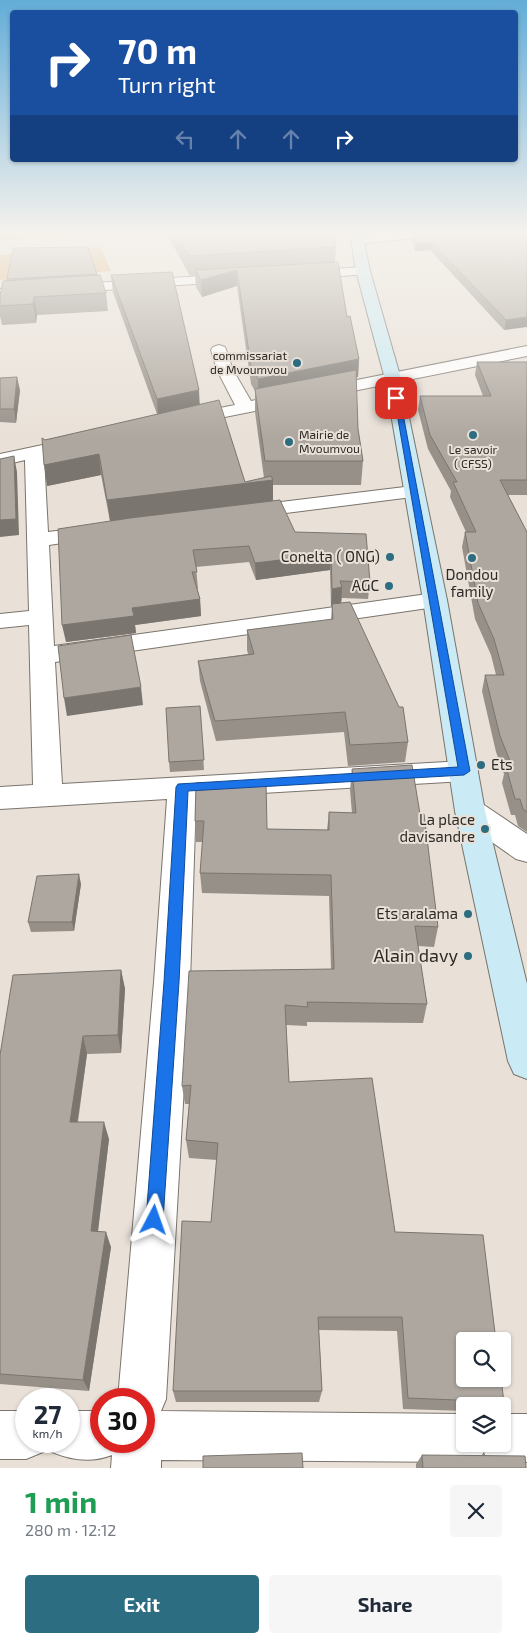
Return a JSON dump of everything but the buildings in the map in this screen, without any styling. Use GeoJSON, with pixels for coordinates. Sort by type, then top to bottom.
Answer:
{"type":"FeatureCollection","features":[{"type":"Feature","properties":{"kind":"street"},"geometry":{"type":"LineString","coordinates":[[371,302],[393,379],[435,600],[470,811],[527,1061]]}},
{"type":"Feature","properties":{"kind":"street"},"geometry":{"type":"LineString","coordinates":[[219,350],[225,370],[245,407]]}},
{"type":"Feature","properties":{"kind":"street"},"geometry":{"type":"LineString","coordinates":[[168,423],[527,351]]}},
{"type":"Feature","properties":{"kind":"street"},"geometry":{"type":"LineString","coordinates":[[0,460],[101,438]]}},
{"type":"Feature","properties":{"kind":"street"},"geometry":{"type":"LineString","coordinates":[[34,453],[48,795]]}},
{"type":"Feature","properties":{"kind":"street"},"geometry":{"type":"LineString","coordinates":[[227,515],[413,492]]}},
{"type":"Feature","properties":{"kind":"street"},"geometry":{"type":"LineString","coordinates":[[38,540],[114,529]]}},
{"type":"Feature","properties":{"kind":"street"},"geometry":{"type":"LineString","coordinates":[[42,656],[435,600]]}},
{"type":"Feature","properties":{"kind":"street"},"geometry":{"type":"LineString","coordinates":[[0,621],[41,618]]}},
{"type":"Feature","properties":{"kind":"street"},"geometry":{"type":"LineString","coordinates":[[0,798],[464,771]]}},
{"type":"Feature","properties":{"kind":"street"},"geometry":{"type":"LineString","coordinates":[[143,1388],[172,982],[182,787]]}},
{"type":"Feature","properties":{"kind":"street"},"geometry":{"type":"LineString","coordinates":[[470,811],[527,850]]}},
{"type":"Feature","properties":{"kind":"street"},"geometry":{"type":"LineString","coordinates":[[0,1435],[15,1435]]}},
{"type":"Feature","properties":{"kind":"street"},"geometry":{"type":"LineString","coordinates":[[155,1435],[456,1438]]}},
{"type":"Feature","properties":{"kind":"street"},"geometry":{"type":"LineString","coordinates":[[511,1438],[527,1438]]}},
{"type":"Feature","properties":{"kind":"street"},"geometry":{"type":"LineString","coordinates":[[136,1468],[137,1453]]}},
{"type":"Feature","properties":{"kind":"place","name":"commissariat de Mvoumvou"},"geometry":{"type":"Point","coordinates":[297,363]}},
{"type":"Feature","properties":{"kind":"place","name":"Le savoir ( CFSS)"},"geometry":{"type":"Point","coordinates":[473,435]}},
{"type":"Feature","properties":{"kind":"place","name":"Mairie de Mvoumvou"},"geometry":{"type":"Point","coordinates":[289,442]}},
{"type":"Feature","properties":{"kind":"place","name":"Conelta ( ONG)"},"geometry":{"type":"Point","coordinates":[390,557]}},
{"type":"Feature","properties":{"kind":"place","name":"Dondou family"},"geometry":{"type":"Point","coordinates":[472,558]}},
{"type":"Feature","properties":{"kind":"place","name":"AGC"},"geometry":{"type":"Point","coordinates":[389,586]}},
{"type":"Feature","properties":{"kind":"place","name":"Ets"},"geometry":{"type":"Point","coordinates":[481,765]}},
{"type":"Feature","properties":{"kind":"place","name":"La place davisandre"},"geometry":{"type":"Point","coordinates":[485,829]}},
{"type":"Feature","properties":{"kind":"place","name":"Ets aralama"},"geometry":{"type":"Point","coordinates":[468,914]}},
{"type":"Feature","properties":{"kind":"place","name":"Alain davy"},"geometry":{"type":"Point","coordinates":[468,956]}},
{"type":"Feature","properties":{"kind":"route"},"geometry":{"type":"LineString","coordinates":[[154,1220],[172,982],[182,787],[464,771],[435,600],[396,398]]}}]}
